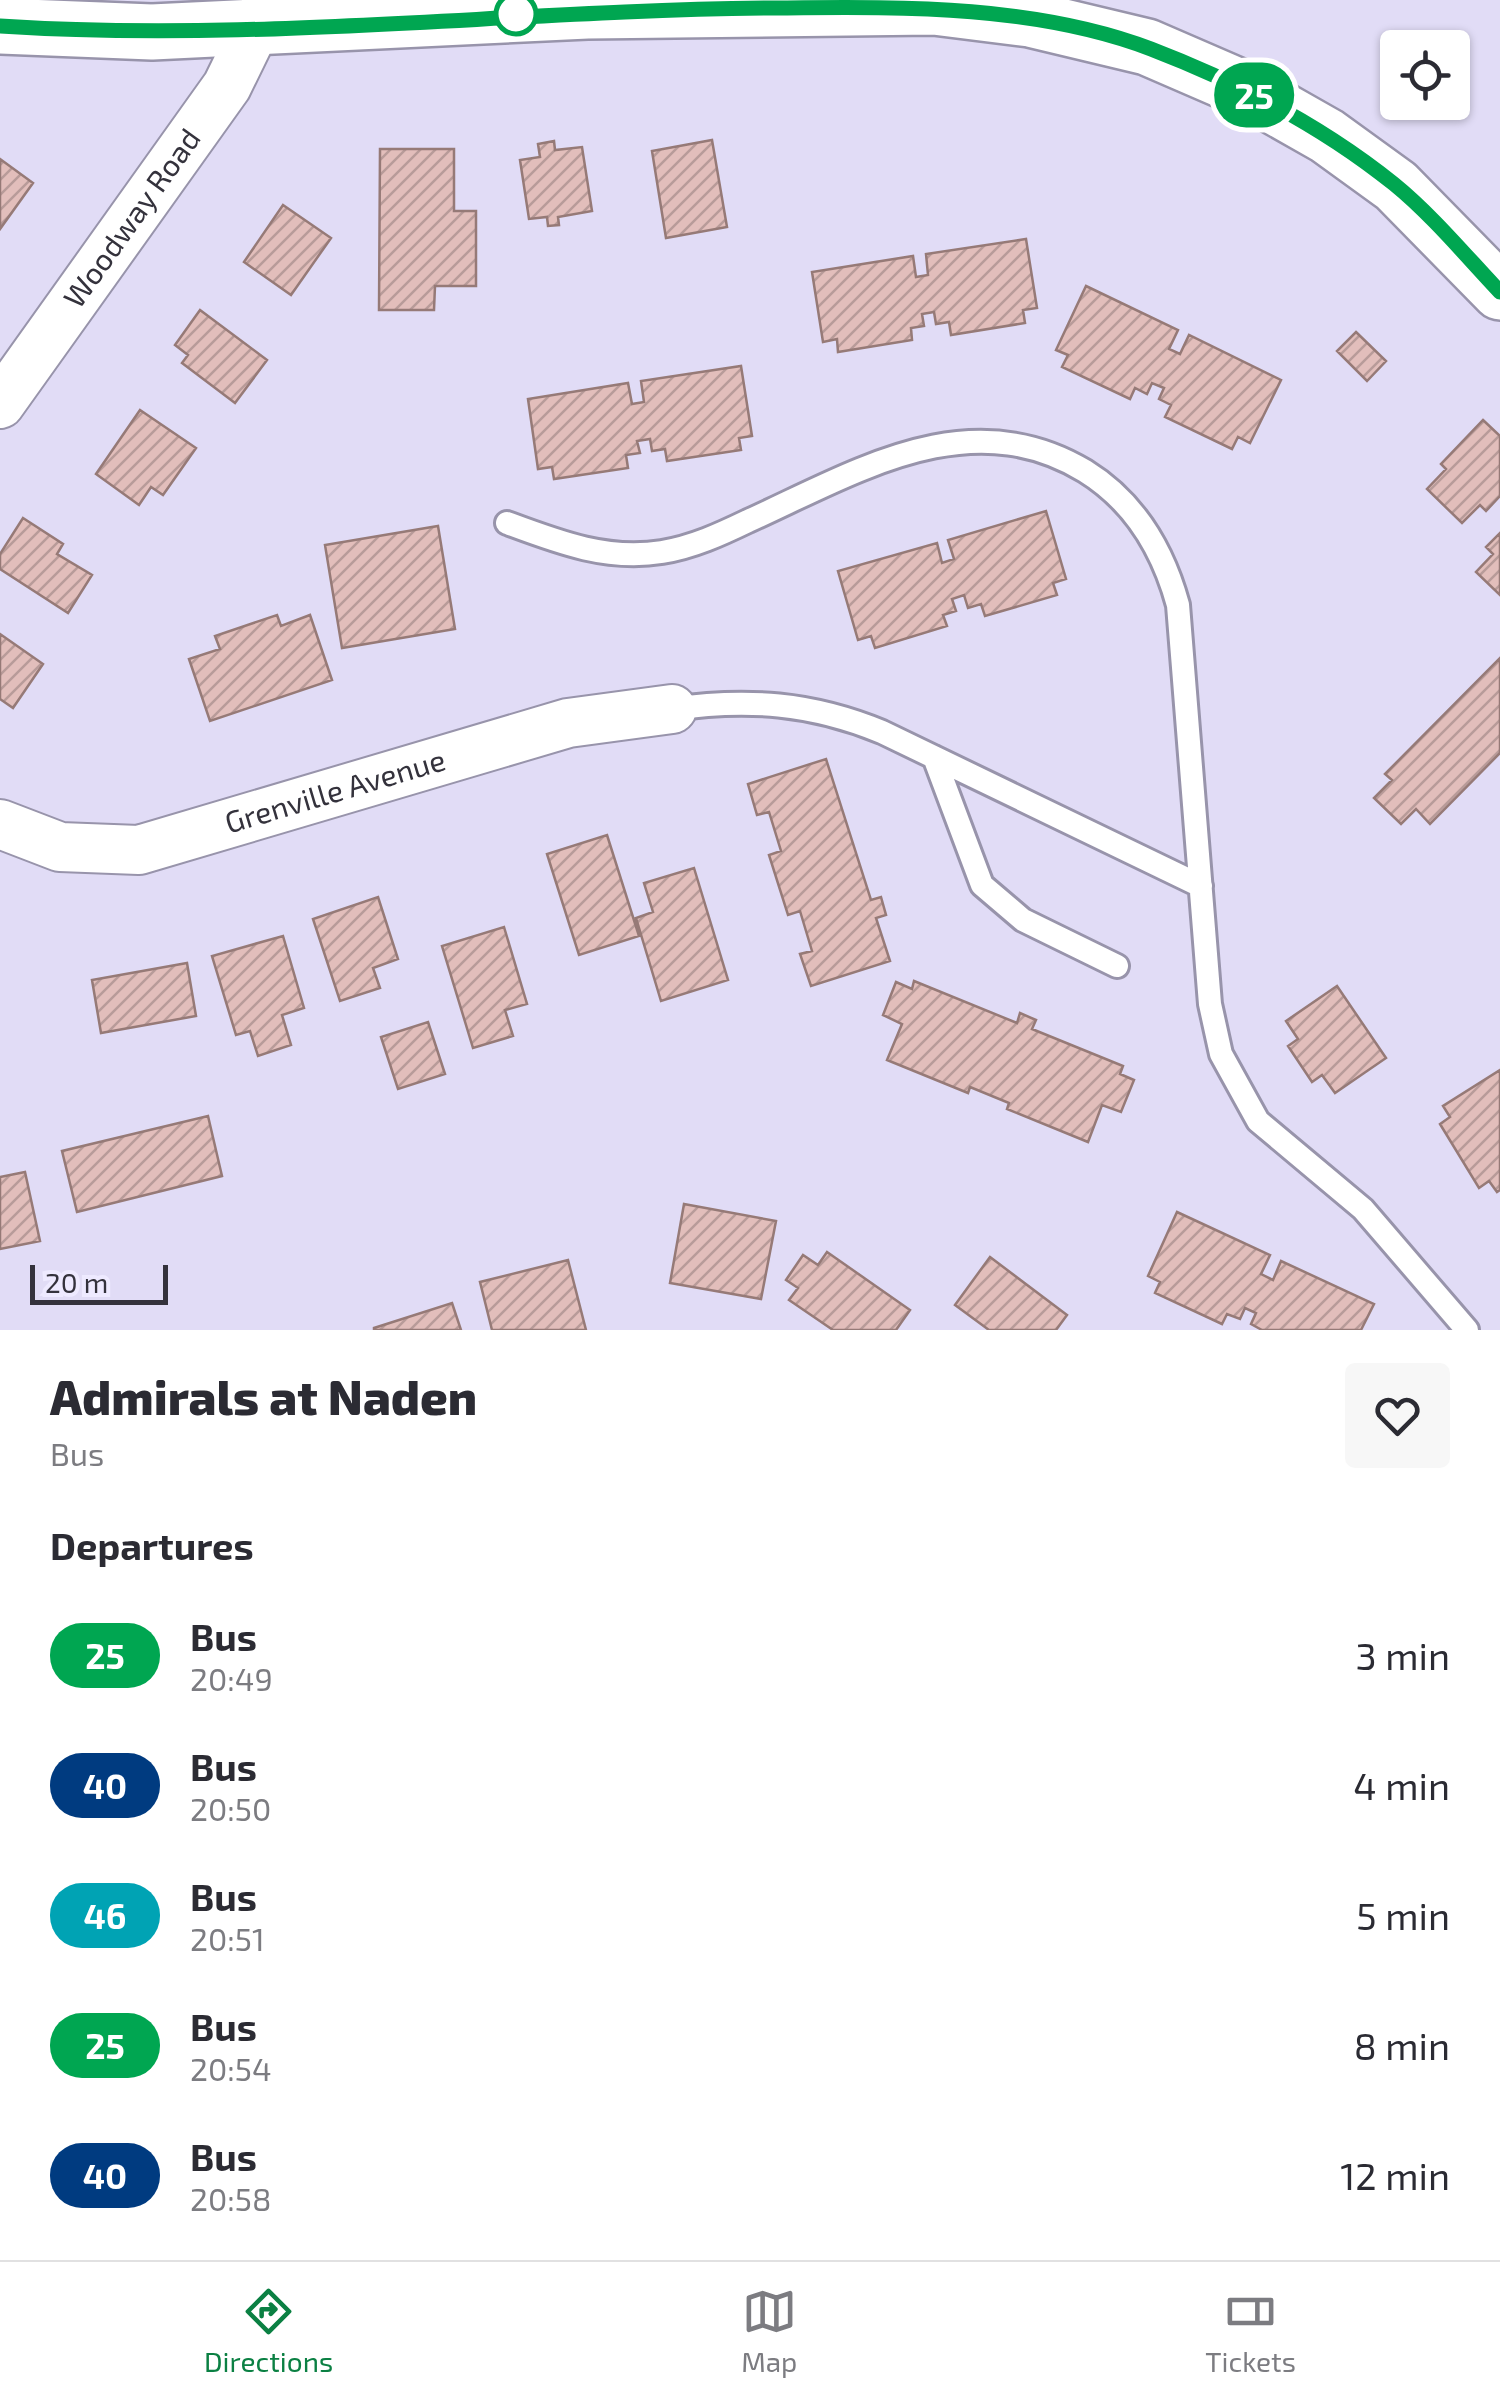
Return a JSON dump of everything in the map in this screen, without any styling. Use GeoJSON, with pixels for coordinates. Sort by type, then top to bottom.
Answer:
{"type":"FeatureCollection","features":[{"type":"Feature","properties":{"kind":"main road"},"geometry":{"type":"LineString","coordinates":[[0,26],[95,32],[270,10],[579,5],[934,7],[1030,19],[1147,47],[1244,90],[1327,136],[1396,186],[1500,292]]}},
{"type":"Feature","properties":{"kind":"street","name":"Woodway Road"},"geometry":{"type":"LineString","coordinates":[[0,404],[228,86],[270,10]]}},
{"type":"Feature","properties":{"kind":"street","name":"Grenville Avenue"},"geometry":{"type":"LineString","coordinates":[[0,824],[60,847],[139,850],[568,722],[672,709]]}},
{"type":"Feature","properties":{"kind":"lane"},"geometry":{"type":"LineString","coordinates":[[507,523],[582,549],[663,552],[715,536],[914,448],[953,441],[993,440],[1057,456],[1092,476],[1132,510],[1161,555],[1171,580],[1182,631],[1214,1029],[1242,1101],[1276,1140],[1364,1209],[1467,1330]]}},
{"type":"Feature","properties":{"kind":"lane"},"geometry":{"type":"LineString","coordinates":[[672,709],[756,702],[808,708],[858,722],[1201,886]]}},
{"type":"Feature","properties":{"kind":"lane"},"geometry":{"type":"LineString","coordinates":[[934,757],[982,885],[1023,920],[1117,966]]}},
{"type":"Feature","properties":{"kind":"lane"},"geometry":{"type":"LineString","coordinates":[[1136,855],[1153,859],[1184,846],[1196,814]]}},
{"type":"Feature","properties":{"kind":"building"},"geometry":{"type":"Polygon","coordinates":[[[712,140],[727,227],[666,238],[652,151],[712,140]]]}},
{"type":"Feature","properties":{"kind":"building"},"geometry":{"type":"Polygon","coordinates":[[[554,141],[555,150],[582,147],[592,211],[558,217],[559,225],[548,226],[547,217],[529,219],[520,160],[540,157],[538,144],[554,141]]]}},
{"type":"Feature","properties":{"kind":"building"},"geometry":{"type":"Polygon","coordinates":[[[380,149],[454,149],[454,211],[476,211],[476,286],[435,286],[434,310],[379,310],[380,149]]]}},
{"type":"Feature","properties":{"kind":"building"},"geometry":{"type":"Polygon","coordinates":[[[0,159],[33,183],[0,229],[0,159]]]}},
{"type":"Feature","properties":{"kind":"building"},"geometry":{"type":"Polygon","coordinates":[[[283,205],[331,238],[291,295],[244,262],[283,205]]]}},
{"type":"Feature","properties":{"kind":"building"},"geometry":{"type":"Polygon","coordinates":[[[1026,239],[1037,308],[1023,310],[1025,323],[951,335],[949,322],[936,324],[934,312],[922,314],[924,326],[911,328],[912,340],[838,352],[837,339],[823,342],[812,272],[913,256],[916,277],[928,275],[926,254],[1026,239]]]}},
{"type":"Feature","properties":{"kind":"building"},"geometry":{"type":"Polygon","coordinates":[[[1086,286],[1178,330],[1169,349],[1180,354],[1189,335],[1281,380],[1250,443],[1238,437],[1232,449],[1165,417],[1171,405],[1159,399],[1164,388],[1152,383],[1147,394],[1135,388],[1130,399],[1062,367],[1068,355],[1056,350],[1086,286]]]}},
{"type":"Feature","properties":{"kind":"building"},"geometry":{"type":"Polygon","coordinates":[[[200,310],[267,360],[235,403],[182,363],[188,355],[175,345],[200,310]]]}},
{"type":"Feature","properties":{"kind":"building"},"geometry":{"type":"Polygon","coordinates":[[[1356,332],[1386,361],[1367,381],[1337,351],[1356,332]]]}},
{"type":"Feature","properties":{"kind":"building"},"geometry":{"type":"Polygon","coordinates":[[[741,366],[752,436],[739,438],[741,450],[667,461],[665,449],[652,451],[650,439],[637,441],[640,453],[626,455],[628,468],[554,479],[552,467],[538,469],[528,399],[628,383],[632,404],[644,402],[641,381],[741,366]]]}},
{"type":"Feature","properties":{"kind":"building"},"geometry":{"type":"Polygon","coordinates":[[[140,410],[196,448],[163,495],[151,487],[139,505],[96,474],[140,410]]]}},
{"type":"Feature","properties":{"kind":"building"},"geometry":{"type":"Polygon","coordinates":[[[1483,420],[1500,436],[1500,496],[1486,511],[1480,505],[1462,523],[1427,489],[1446,469],[1441,464],[1483,420]]]}},
{"type":"Feature","properties":{"kind":"building"},"geometry":{"type":"Polygon","coordinates":[[[1046,511],[1066,579],[1053,583],[1057,595],[985,616],[981,604],[968,608],[964,595],[952,599],[956,611],[943,615],[947,626],[875,648],[871,636],[858,640],[838,571],[937,543],[942,563],[954,559],[948,540],[1046,511]]]}},
{"type":"Feature","properties":{"kind":"building"},"geometry":{"type":"Polygon","coordinates":[[[23,518],[63,544],[57,554],[92,575],[68,613],[0,569],[0,554],[23,518]]]}},
{"type":"Feature","properties":{"kind":"building"},"geometry":{"type":"Polygon","coordinates":[[[438,526],[455,629],[342,648],[325,545],[438,526]]]}},
{"type":"Feature","properties":{"kind":"building"},"geometry":{"type":"Polygon","coordinates":[[[1500,533],[1500,595],[1476,572],[1493,554],[1486,547],[1500,533]]]}},
{"type":"Feature","properties":{"kind":"building"},"geometry":{"type":"Polygon","coordinates":[[[277,615],[281,626],[310,615],[332,680],[210,721],[189,659],[220,649],[215,636],[277,615]]]}},
{"type":"Feature","properties":{"kind":"building"},"geometry":{"type":"Polygon","coordinates":[[[0,634],[43,664],[13,708],[0,699],[0,634]]]}},
{"type":"Feature","properties":{"kind":"building"},"geometry":{"type":"Polygon","coordinates":[[[1500,658],[1500,753],[1430,824],[1416,809],[1401,824],[1374,798],[1392,780],[1385,774],[1500,658]]]}},
{"type":"Feature","properties":{"kind":"building"},"geometry":{"type":"Polygon","coordinates":[[[826,759],[871,900],[881,897],[886,915],[876,918],[890,961],[811,986],[800,954],[812,951],[800,911],[788,915],[769,855],[781,851],[769,812],[757,815],[748,784],[826,759]]]}},
{"type":"Feature","properties":{"kind":"building"},"geometry":{"type":"Polygon","coordinates":[[[607,835],[639,936],[579,955],[547,854],[607,835]]]}},
{"type":"Feature","properties":{"kind":"building"},"geometry":{"type":"Polygon","coordinates":[[[694,868],[728,980],[661,1001],[636,918],[653,912],[644,883],[694,868]]]}},
{"type":"Feature","properties":{"kind":"building"},"geometry":{"type":"Polygon","coordinates":[[[378,897],[398,959],[373,968],[380,988],[340,1001],[313,919],[378,897]]]}},
{"type":"Feature","properties":{"kind":"building"},"geometry":{"type":"Polygon","coordinates":[[[504,927],[527,1004],[505,1010],[513,1036],[473,1048],[442,946],[504,927]]]}},
{"type":"Feature","properties":{"kind":"building"},"geometry":{"type":"Polygon","coordinates":[[[283,936],[304,1008],[282,1015],[291,1045],[258,1056],[250,1031],[236,1035],[212,956],[283,936]]]}},
{"type":"Feature","properties":{"kind":"building"},"geometry":{"type":"Polygon","coordinates":[[[187,963],[196,1016],[101,1033],[92,980],[187,963]]]}},
{"type":"Feature","properties":{"kind":"building"},"geometry":{"type":"Polygon","coordinates":[[[914,981],[1017,1023],[1020,1013],[1036,1020],[1032,1029],[1123,1066],[1120,1074],[1134,1080],[1121,1112],[1102,1105],[1088,1142],[1007,1109],[1009,1103],[970,1087],[968,1093],[887,1060],[902,1024],[883,1015],[896,982],[912,989],[914,981]]]}},
{"type":"Feature","properties":{"kind":"building"},"geometry":{"type":"Polygon","coordinates":[[[1337,986],[1386,1058],[1335,1093],[1322,1075],[1312,1082],[1288,1046],[1298,1039],[1286,1021],[1337,986]]]}},
{"type":"Feature","properties":{"kind":"building"},"geometry":{"type":"Polygon","coordinates":[[[428,1022],[445,1074],[398,1089],[381,1037],[428,1022]]]}},
{"type":"Feature","properties":{"kind":"building"},"geometry":{"type":"Polygon","coordinates":[[[1500,1070],[1497,1192],[1489,1181],[1479,1188],[1440,1124],[1450,1117],[1443,1106],[1500,1070]]]}},
{"type":"Feature","properties":{"kind":"building"},"geometry":{"type":"Polygon","coordinates":[[[208,1116],[222,1176],[77,1212],[62,1151],[208,1116]]]}},
{"type":"Feature","properties":{"kind":"building"},"geometry":{"type":"Polygon","coordinates":[[[25,1172],[40,1241],[0,1249],[0,1177],[25,1172]]]}},
{"type":"Feature","properties":{"kind":"building"},"geometry":{"type":"Polygon","coordinates":[[[684,1204],[776,1221],[761,1299],[670,1283],[684,1204]]]}},
{"type":"Feature","properties":{"kind":"building"},"geometry":{"type":"Polygon","coordinates":[[[1177,1212],[1270,1255],[1261,1274],[1273,1280],[1281,1261],[1374,1304],[1361,1330],[1262,1330],[1251,1324],[1256,1313],[1245,1308],[1240,1319],[1227,1314],[1222,1324],[1155,1293],[1160,1282],[1148,1276],[1177,1212]]]}},
{"type":"Feature","properties":{"kind":"building"},"geometry":{"type":"Polygon","coordinates":[[[827,1252],[910,1310],[896,1330],[833,1330],[789,1300],[798,1288],[786,1280],[803,1255],[818,1265],[827,1252]]]}},
{"type":"Feature","properties":{"kind":"building"},"geometry":{"type":"Polygon","coordinates":[[[990,1257],[1067,1315],[1056,1330],[989,1330],[955,1305],[990,1257]]]}},
{"type":"Feature","properties":{"kind":"building"},"geometry":{"type":"Polygon","coordinates":[[[568,1260],[586,1330],[492,1330],[480,1282],[568,1260]]]}},
{"type":"Feature","properties":{"kind":"building"},"geometry":{"type":"Polygon","coordinates":[[[452,1303],[461,1330],[374,1330],[374,1328],[452,1303]]]}},
{"type":"Feature","properties":{"kind":"bus line","name":"25"},"geometry":{"type":"LineString","coordinates":[[0,26],[95,32],[254,30],[587,10],[934,7],[1030,19],[1147,47],[1244,90],[1327,136],[1396,186],[1500,292]]}}]}
